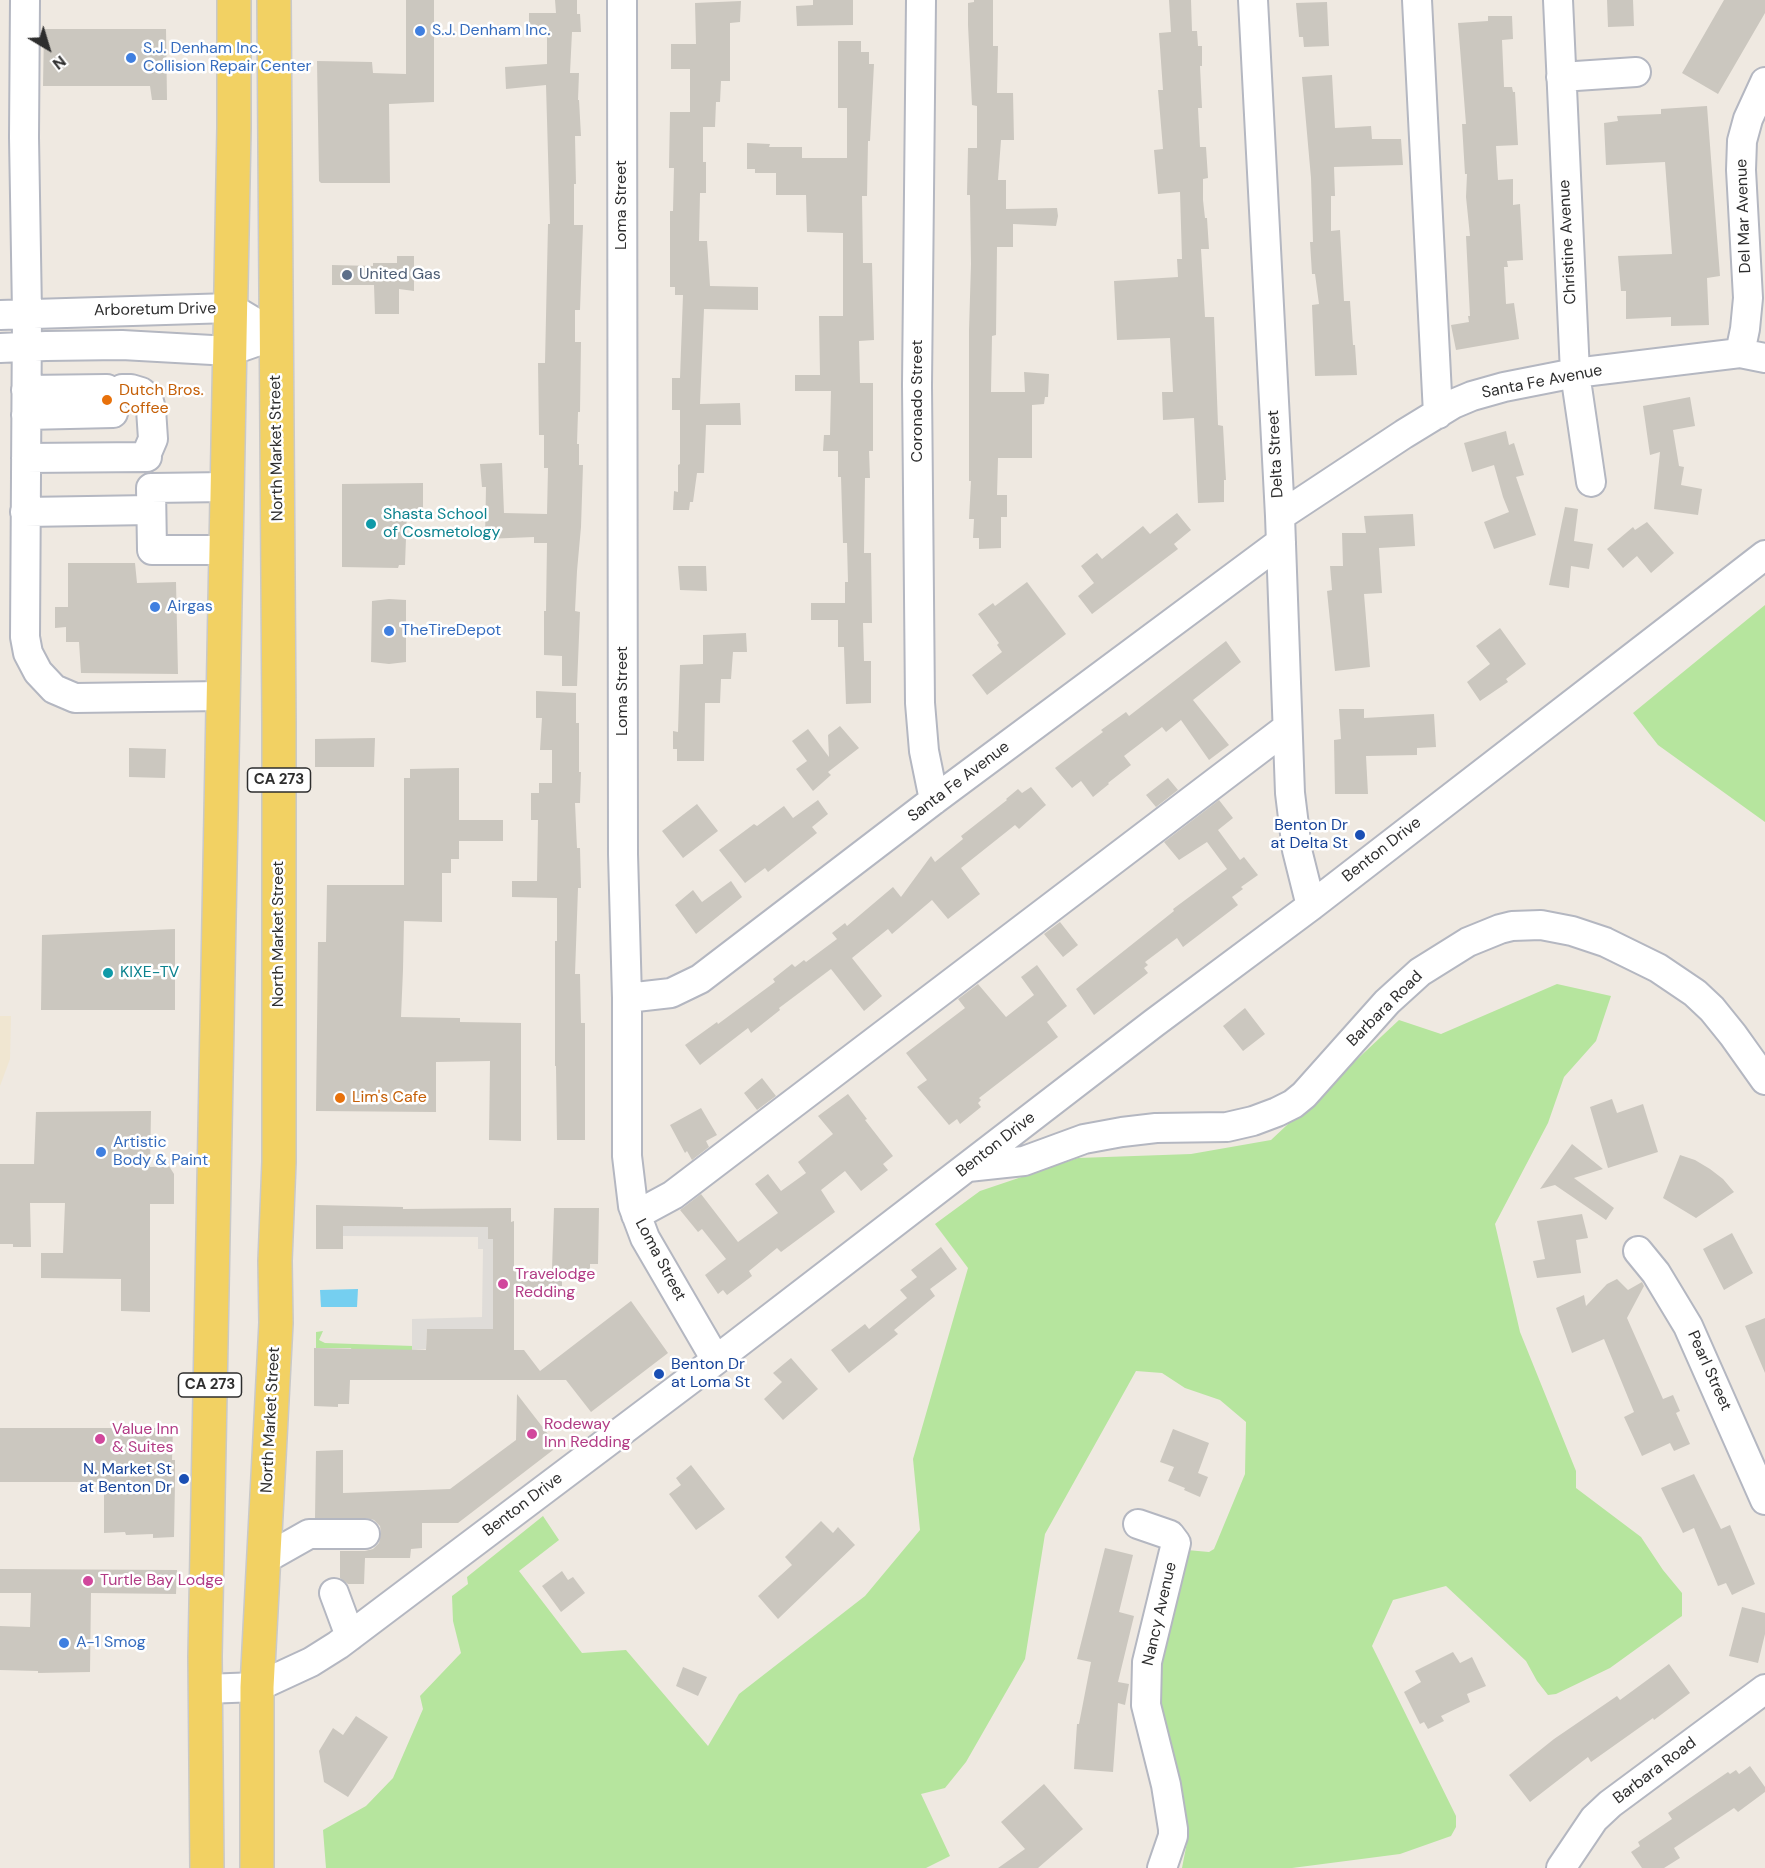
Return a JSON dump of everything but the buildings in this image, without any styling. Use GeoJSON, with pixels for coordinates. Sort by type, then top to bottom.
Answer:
{"type":"FeatureCollection","features":[{"type":"Feature","properties":{"kind":"main road","name":"CA 273"},"geometry":{"type":"LineString","coordinates":[[207,1868],[205,1689],[211,1261],[231,309],[234,0]]}},
{"type":"Feature","properties":{"kind":"main road","name":"North Market Street"},"geometry":{"type":"LineString","coordinates":[[257,1868],[257,1687],[276,1323],[275,1261],[279,1162],[279,710],[274,0]]}},
{"type":"Feature","properties":{"kind":"street"},"geometry":{"type":"LineString","coordinates":[[25,0],[24,137],[13,347],[26,403],[25,637],[28,653],[38,672],[54,689],[75,698],[223,696]]}},
{"type":"Feature","properties":{"kind":"street","name":"Loma Street"},"geometry":{"type":"LineString","coordinates":[[622,0],[623,854],[627,998],[627,1156],[636,1215],[645,1238],[716,1360]]}},
{"type":"Feature","properties":{"kind":"street","name":"Coronado Street"},"geometry":{"type":"LineString","coordinates":[[921,0],[917,385],[920,703],[924,751],[934,800]]}},
{"type":"Feature","properties":{"kind":"street","name":"Delta Street"},"geometry":{"type":"LineString","coordinates":[[1253,0],[1280,529],[1292,822],[1311,906]]}},
{"type":"Feature","properties":{"kind":"street"},"geometry":{"type":"LineString","coordinates":[[1417,0],[1438,414]]}},
{"type":"Feature","properties":{"kind":"street","name":"Christine Avenue"},"geometry":{"type":"LineString","coordinates":[[1558,0],[1575,373],[1591,482]]}},
{"type":"Feature","properties":{"kind":"street"},"geometry":{"type":"LineString","coordinates":[[1561,77],[1636,72]]}},
{"type":"Feature","properties":{"kind":"street","name":"Del Mar Avenue"},"geometry":{"type":"LineString","coordinates":[[1752,356],[1745,329],[1748,298],[1741,170],[1742,141],[1748,118],[1765,82]]}},
{"type":"Feature","properties":{"kind":"street","name":"Arboretum Drive"},"geometry":{"type":"LineString","coordinates":[[14,314],[231,309],[276,335]]}},
{"type":"Feature","properties":{"kind":"street"},"geometry":{"type":"LineString","coordinates":[[13,347],[122,345],[230,351],[276,335]]}},
{"type":"Feature","properties":{"kind":"street","name":"Santa Fe Avenue"},"geometry":{"type":"LineString","coordinates":[[627,998],[671,993],[700,979],[934,800],[1280,529],[1453,404],[1504,387],[1575,373],[1752,356]]}},
{"type":"Feature","properties":{"kind":"street"},"geometry":{"type":"LineString","coordinates":[[26,403],[116,401],[132,420],[147,455],[152,550],[226,550]]}},
{"type":"Feature","properties":{"kind":"street"},"geometry":{"type":"LineString","coordinates":[[26,458],[147,455]]}},
{"type":"Feature","properties":{"kind":"street"},"geometry":{"type":"LineString","coordinates":[[25,512],[151,500],[227,487]]}},
{"type":"Feature","properties":{"kind":"street","name":"Benton Drive"},"geometry":{"type":"LineString","coordinates":[[205,1689],[257,1687],[311,1662],[350,1636],[716,1360],[1154,1023],[1311,906],[1765,555]]}},
{"type":"Feature","properties":{"kind":"street"},"geometry":{"type":"LineString","coordinates":[[636,1215],[683,1188],[1287,728]]}},
{"type":"Feature","properties":{"kind":"street","name":"Barbara Road"},"geometry":{"type":"LineString","coordinates":[[968,1167],[1024,1161],[1084,1139],[1104,1135],[1156,1128],[1227,1127],[1277,1112],[1304,1095],[1387,1002],[1420,972],[1468,942],[1512,926],[1541,925],[1564,929],[1605,942],[1658,968],[1695,993],[1712,1009],[1765,1080]]}},
{"type":"Feature","properties":{"kind":"street","name":"Pearl Street"},"geometry":{"type":"LineString","coordinates":[[1638,1251],[1656,1273],[1688,1326],[1765,1500]]}},
{"type":"Feature","properties":{"kind":"street","name":"Nancy Avenue"},"geometry":{"type":"LineString","coordinates":[[1138,1524],[1170,1535],[1176,1543],[1147,1662],[1146,1705],[1166,1785],[1173,1829],[1173,1836],[1162,1868]]}},
{"type":"Feature","properties":{"kind":"street"},"geometry":{"type":"LineString","coordinates":[[263,1560],[309,1534],[365,1534]]}},
{"type":"Feature","properties":{"kind":"street"},"geometry":{"type":"LineString","coordinates":[[334,1593],[350,1636]]}},
{"type":"Feature","properties":{"kind":"street","name":"Barbara Road"},"geometry":{"type":"LineString","coordinates":[[1561,1868],[1589,1826],[1610,1804],[1765,1689]]}},
{"type":"Feature","properties":{"kind":"shaded area"},"geometry":{"type":"Polygon","coordinates":[[[0,1016],[11,1016],[10,1059],[0,1086],[0,1016]]]}},
{"type":"Feature","properties":{"kind":"shaded area"},"geometry":{"type":"Polygon","coordinates":[[[343,1226],[488,1227],[493,1239],[493,1329],[427,1329],[426,1349],[412,1350],[412,1319],[482,1317],[483,1249],[478,1249],[478,1237],[343,1236],[343,1226]]]}},
{"type":"Feature","properties":{"kind":"green space"},"geometry":{"type":"Polygon","coordinates":[[[1765,605],[1765,822],[1658,745],[1633,713],[1765,605]]]}},
{"type":"Feature","properties":{"kind":"green space"},"geometry":{"type":"Polygon","coordinates":[[[1557,984],[1611,996],[1596,1041],[1564,1077],[1548,1123],[1495,1224],[1520,1332],[1576,1471],[1576,1488],[1641,1537],[1682,1593],[1682,1616],[1610,1668],[1556,1694],[1548,1695],[1526,1661],[1446,1586],[1393,1600],[1372,1646],[1456,1816],[1456,1827],[1451,1836],[1400,1854],[1292,1868],[1182,1868],[1189,1832],[1165,1749],[1156,1683],[1187,1550],[1209,1552],[1214,1549],[1245,1474],[1246,1422],[1220,1400],[1185,1388],[1162,1373],[1136,1371],[1045,1534],[1025,1659],[966,1762],[945,1788],[921,1794],[950,1856],[926,1868],[326,1868],[323,1830],[366,1806],[393,1778],[423,1709],[420,1696],[461,1653],[453,1621],[452,1596],[468,1584],[467,1577],[543,1516],[559,1540],[519,1571],[582,1653],[626,1650],[708,1746],[739,1694],[865,1596],[920,1530],[913,1459],[968,1268],[935,1224],[980,1191],[1078,1158],[1191,1154],[1271,1140],[1399,1020],[1441,1034],[1557,984]]]}},
{"type":"Feature","properties":{"kind":"green space"},"geometry":{"type":"Polygon","coordinates":[[[323,1331],[319,1340],[325,1343],[413,1346],[412,1350],[352,1352],[351,1348],[316,1348],[316,1332],[323,1331]]]}},
{"type":"Feature","properties":{"kind":"water"},"geometry":{"type":"Polygon","coordinates":[[[358,1289],[357,1307],[321,1307],[320,1290],[358,1289]]]}},
{"type":"Feature","properties":{"kind":"place","name":"S.J. Denham Inc."},"geometry":{"type":"Point","coordinates":[420,31]}},
{"type":"Feature","properties":{"kind":"place","name":"S.J. Denham Inc. Collision Repair Center"},"geometry":{"type":"Point","coordinates":[131,58]}},
{"type":"Feature","properties":{"kind":"place","name":"United Gas"},"geometry":{"type":"Point","coordinates":[347,275]}},
{"type":"Feature","properties":{"kind":"place","name":"Dutch Bros. Coffee"},"geometry":{"type":"Point","coordinates":[107,400]}},
{"type":"Feature","properties":{"kind":"place","name":"Shasta School of Cosmetology"},"geometry":{"type":"Point","coordinates":[371,524]}},
{"type":"Feature","properties":{"kind":"place","name":"Airgas"},"geometry":{"type":"Point","coordinates":[155,607]}},
{"type":"Feature","properties":{"kind":"place","name":"TheTireDepot"},"geometry":{"type":"Point","coordinates":[389,631]}},
{"type":"Feature","properties":{"kind":"place","name":"Benton Dr at Delta St"},"geometry":{"type":"Point","coordinates":[1360,835]}},
{"type":"Feature","properties":{"kind":"place","name":"KIXE-TV"},"geometry":{"type":"Point","coordinates":[108,973]}},
{"type":"Feature","properties":{"kind":"place","name":"Lim's Cafe"},"geometry":{"type":"Point","coordinates":[340,1098]}},
{"type":"Feature","properties":{"kind":"place","name":"Artistic Body & Paint"},"geometry":{"type":"Point","coordinates":[101,1152]}},
{"type":"Feature","properties":{"kind":"place","name":"Travelodge Redding"},"geometry":{"type":"Point","coordinates":[503,1284]}},
{"type":"Feature","properties":{"kind":"place","name":"Benton Dr at Loma St"},"geometry":{"type":"Point","coordinates":[659,1374]}},
{"type":"Feature","properties":{"kind":"place","name":"Rodeway Inn Redding"},"geometry":{"type":"Point","coordinates":[532,1434]}},
{"type":"Feature","properties":{"kind":"place","name":"Value Inn & Suites"},"geometry":{"type":"Point","coordinates":[100,1439]}},
{"type":"Feature","properties":{"kind":"place","name":"N. Market St at Benton Dr"},"geometry":{"type":"Point","coordinates":[184,1479]}},
{"type":"Feature","properties":{"kind":"place","name":"Turtle Bay Lodge"},"geometry":{"type":"Point","coordinates":[88,1581]}},
{"type":"Feature","properties":{"kind":"place","name":"A-1 Smog"},"geometry":{"type":"Point","coordinates":[64,1643]}}]}
